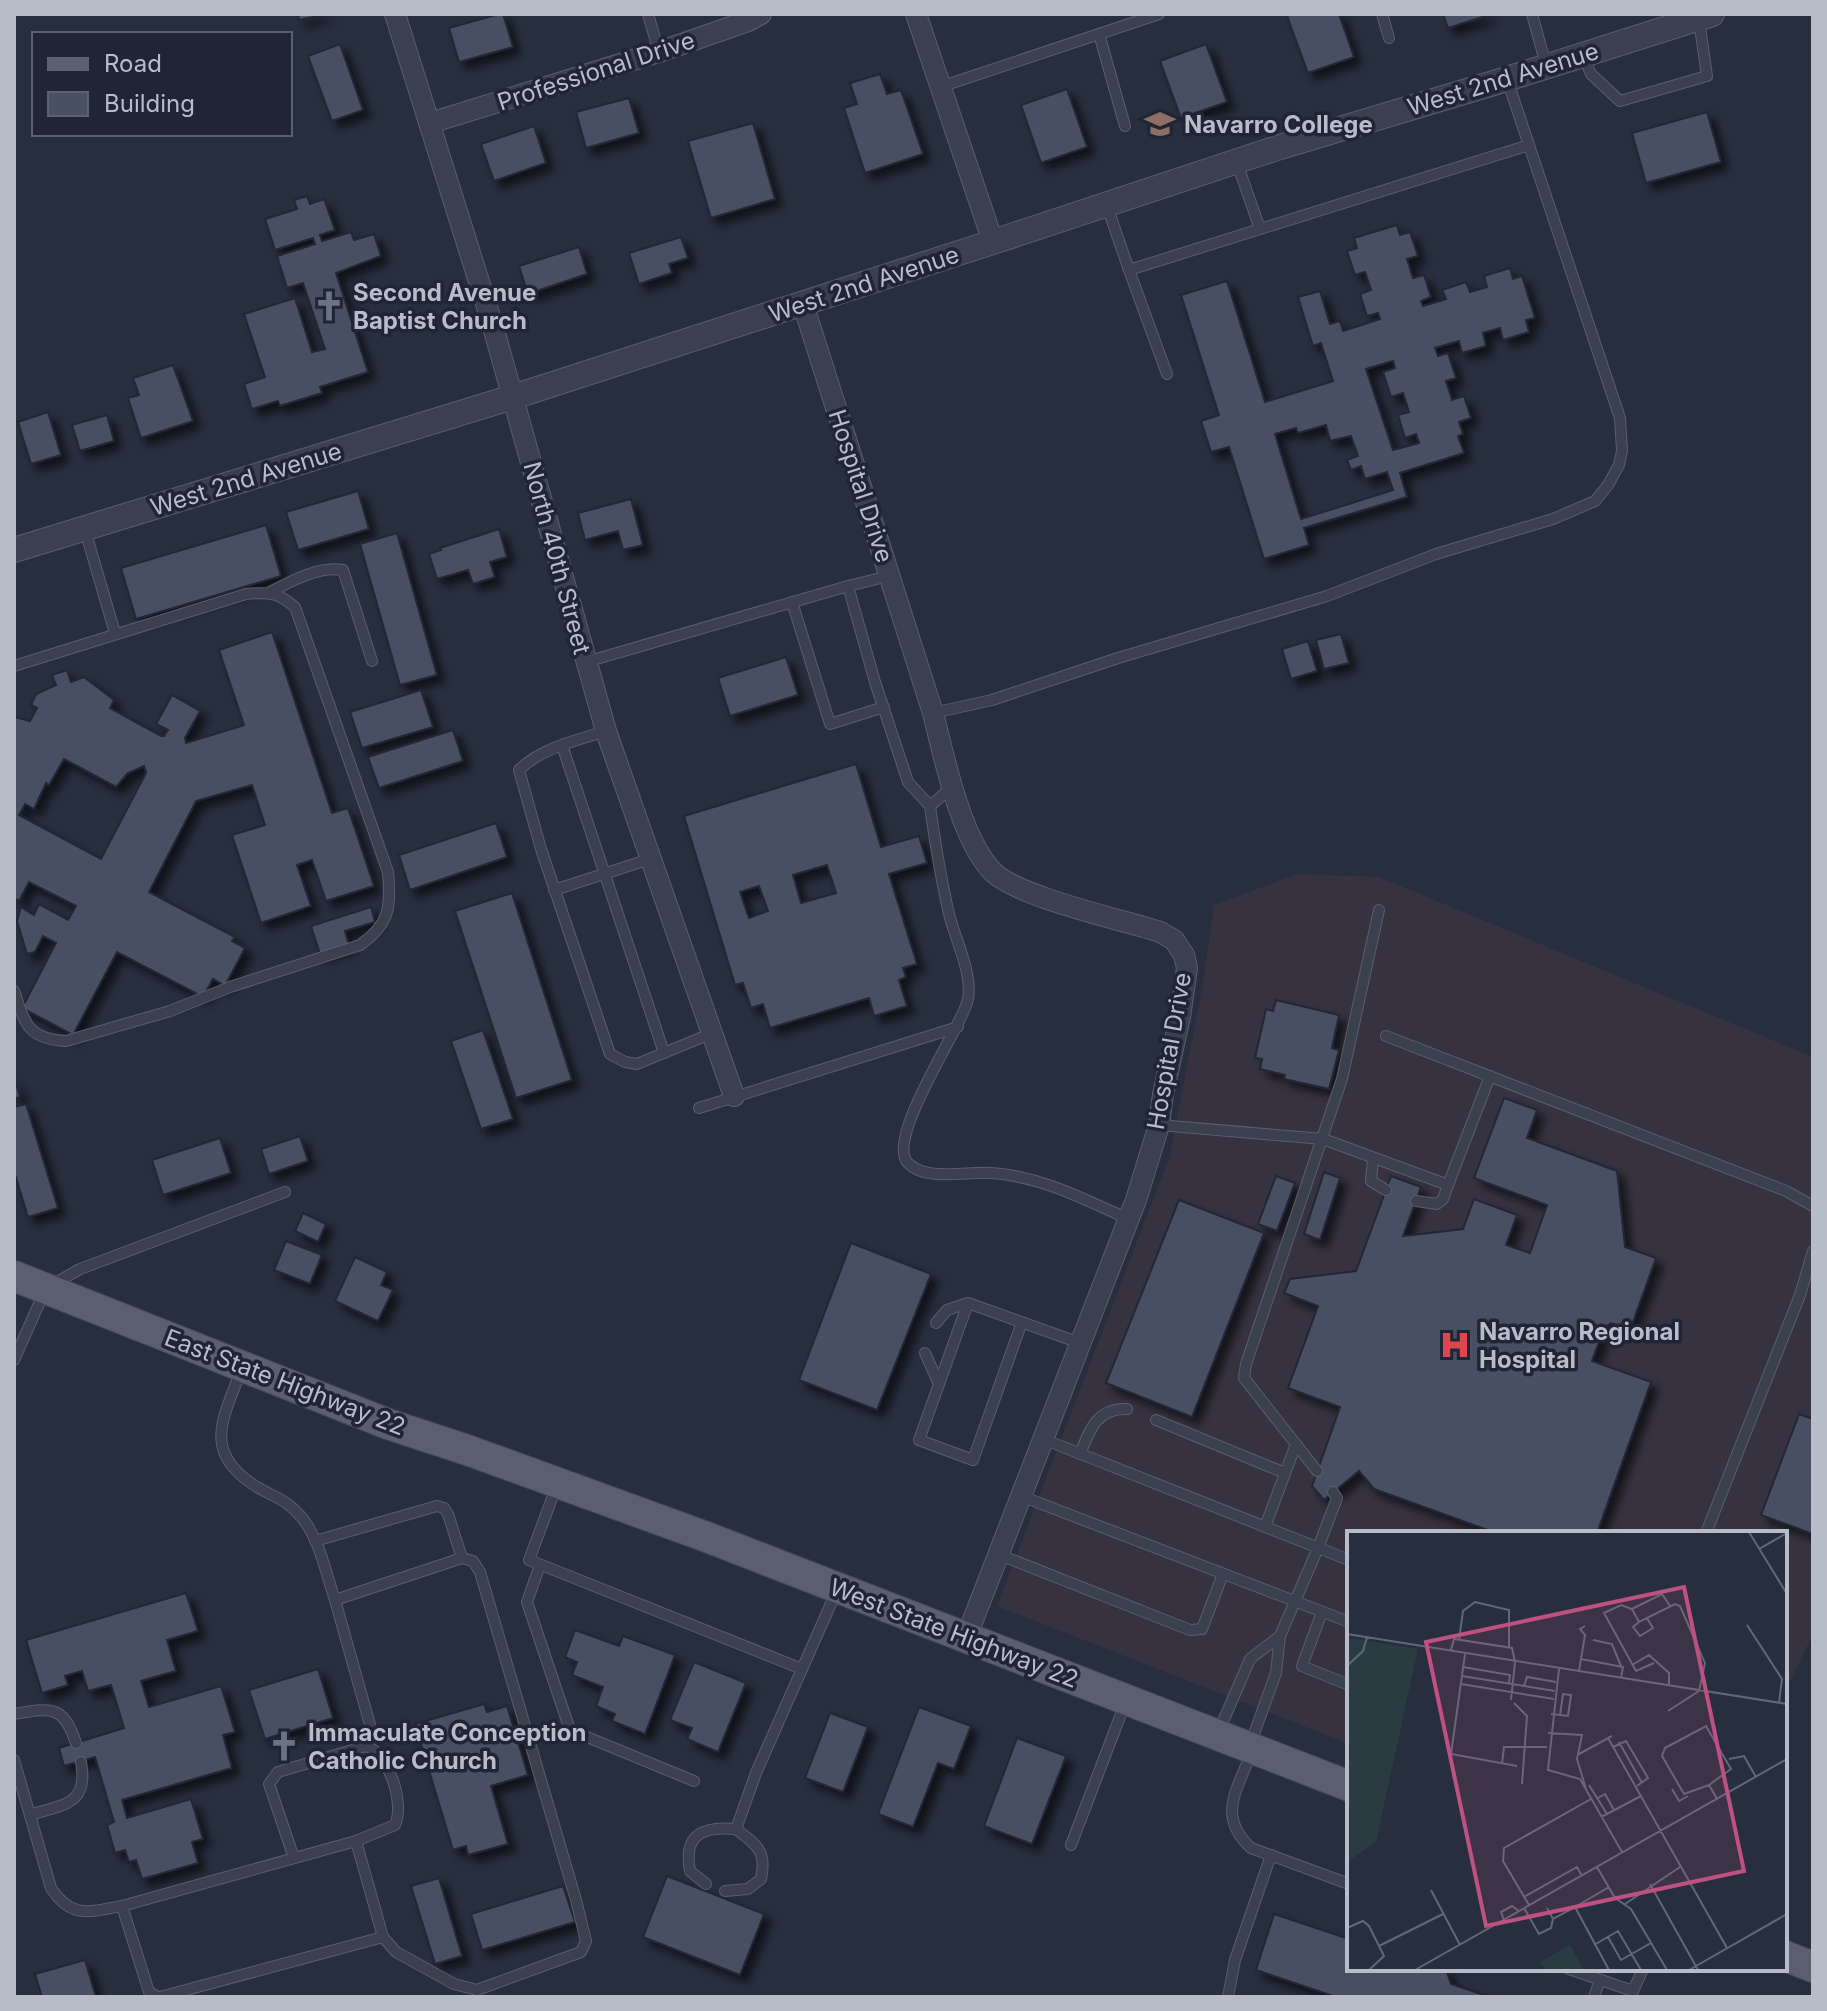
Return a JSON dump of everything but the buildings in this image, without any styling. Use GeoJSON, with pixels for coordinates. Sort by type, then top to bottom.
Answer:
{"type":"FeatureCollection","features":[{"type":"Feature","properties":{"kind":"main road","name":"East State Highway 22"},"geometry":{"type":"LineString","coordinates":[[14,1276],[388,1424],[558,1483]]}},
{"type":"Feature","properties":{"kind":"main road","name":"West State Highway 22"},"geometry":{"type":"LineString","coordinates":[[558,1483],[1347,1785]]}},
{"type":"Feature","properties":{"kind":"main road"},"geometry":{"type":"LineString","coordinates":[[1787,1957],[1813,1967]]}},
{"type":"Feature","properties":{"kind":"street","name":"North 40th Street"},"geometry":{"type":"LineString","coordinates":[[395,14],[513,397],[606,731],[734,1096]]}},
{"type":"Feature","properties":{"kind":"street","name":"Professional Drive"},"geometry":{"type":"LineString","coordinates":[[430,123],[659,52],[761,14]]}},
{"type":"Feature","properties":{"kind":"street"},"geometry":{"type":"LineString","coordinates":[[916,14],[993,242]]}},
{"type":"Feature","properties":{"kind":"street","name":"West 2nd Avenue"},"geometry":{"type":"LineString","coordinates":[[14,550],[513,397],[1236,161],[1705,16]]}},
{"type":"Feature","properties":{"kind":"street","name":"Hospital Drive"},"geometry":{"type":"LineString","coordinates":[[803,304],[933,713],[965,824],[981,858],[995,874],[1029,892],[1160,932],[1174,940],[1187,968],[1159,1125],[1128,1219],[966,1638]]}},
{"type":"Feature","properties":{"kind":"lane"},"geometry":{"type":"LineString","coordinates":[[648,14],[659,52]]}},
{"type":"Feature","properties":{"kind":"lane"},"geometry":{"type":"LineString","coordinates":[[940,87],[1159,14]]}},
{"type":"Feature","properties":{"kind":"lane"},"geometry":{"type":"LineString","coordinates":[[1382,14],[1389,38]]}},
{"type":"Feature","properties":{"kind":"lane"},"geometry":{"type":"LineString","coordinates":[[1532,14],[1547,67]]}},
{"type":"Feature","properties":{"kind":"lane"},"geometry":{"type":"LineString","coordinates":[[1583,55],[1591,74],[1620,101],[1707,76],[1705,16]]}},
{"type":"Feature","properties":{"kind":"lane"},"geometry":{"type":"LineString","coordinates":[[1099,34],[1125,126]]}},
{"type":"Feature","properties":{"kind":"lane"},"geometry":{"type":"LineString","coordinates":[[933,713],[992,700],[1118,658],[1327,596],[1436,554],[1553,519],[1595,501],[1619,465],[1622,451],[1620,418],[1507,79]]}},
{"type":"Feature","properties":{"kind":"lane"},"geometry":{"type":"LineString","coordinates":[[1129,270],[1529,145]]}},
{"type":"Feature","properties":{"kind":"lane"},"geometry":{"type":"LineString","coordinates":[[1236,161],[1260,229]]}},
{"type":"Feature","properties":{"kind":"lane"},"geometry":{"type":"LineString","coordinates":[[1107,204],[1167,374]]}},
{"type":"Feature","properties":{"kind":"lane"},"geometry":{"type":"LineString","coordinates":[[85,528],[115,633]]}},
{"type":"Feature","properties":{"kind":"lane"},"geometry":{"type":"LineString","coordinates":[[14,666],[246,594],[270,592],[297,578],[336,569],[343,570],[372,661]]}},
{"type":"Feature","properties":{"kind":"lane"},"geometry":{"type":"LineString","coordinates":[[586,662],[889,576]]}},
{"type":"Feature","properties":{"kind":"lane"},"geometry":{"type":"LineString","coordinates":[[848,586],[908,782],[930,806],[949,916],[965,966],[969,998],[958,1027],[906,1128],[902,1153],[908,1164],[928,1173],[989,1173],[1029,1177],[1128,1219]]}},
{"type":"Feature","properties":{"kind":"lane"},"geometry":{"type":"LineString","coordinates":[[14,991],[25,1024],[36,1035],[66,1041],[170,1011],[230,987],[360,945],[375,935],[388,915],[388,872],[295,607],[270,592]]}},
{"type":"Feature","properties":{"kind":"lane"},"geometry":{"type":"LineString","coordinates":[[792,602],[830,724],[884,707]]}},
{"type":"Feature","properties":{"kind":"lane"},"geometry":{"type":"LineString","coordinates":[[606,731],[562,745],[529,760],[519,770],[554,890],[610,1054],[637,1064],[710,1034]]}},
{"type":"Feature","properties":{"kind":"lane"},"geometry":{"type":"LineString","coordinates":[[562,745],[664,1053]]}},
{"type":"Feature","properties":{"kind":"lane"},"geometry":{"type":"LineString","coordinates":[[930,806],[953,786]]}},
{"type":"Feature","properties":{"kind":"lane"},"geometry":{"type":"LineString","coordinates":[[554,890],[650,859]]}},
{"type":"Feature","properties":{"kind":"lane"},"geometry":{"type":"LineString","coordinates":[[1317,1471],[1244,1378],[1246,1364],[1342,1079],[1379,910]]}},
{"type":"Feature","properties":{"kind":"lane"},"geometry":{"type":"LineString","coordinates":[[699,1108],[958,1027]]}},
{"type":"Feature","properties":{"kind":"lane"},"geometry":{"type":"LineString","coordinates":[[1386,1036],[1786,1191],[1813,1206]]}},
{"type":"Feature","properties":{"kind":"lane"},"geometry":{"type":"LineString","coordinates":[[1416,1201],[1437,1204],[1443,1199],[1490,1076]]}},
{"type":"Feature","properties":{"kind":"lane"},"geometry":{"type":"LineString","coordinates":[[1159,1125],[1323,1139],[1448,1185]]}},
{"type":"Feature","properties":{"kind":"lane"},"geometry":{"type":"LineString","coordinates":[[1373,1158],[1371,1181],[1386,1190]]}},
{"type":"Feature","properties":{"kind":"lane"},"geometry":{"type":"LineString","coordinates":[[14,1360],[46,1288],[80,1269],[285,1192]]}},
{"type":"Feature","properties":{"kind":"lane"},"geometry":{"type":"LineString","coordinates":[[1707,1531],[1800,1295],[1813,1251]]}},
{"type":"Feature","properties":{"kind":"lane"},"geometry":{"type":"LineString","coordinates":[[936,1323],[947,1310],[968,1303],[1080,1343]]}},
{"type":"Feature","properties":{"kind":"lane"},"geometry":{"type":"LineString","coordinates":[[968,1303],[919,1440],[973,1460],[1022,1322]]}},
{"type":"Feature","properties":{"kind":"lane"},"geometry":{"type":"LineString","coordinates":[[925,1353],[939,1384]]}},
{"type":"Feature","properties":{"kind":"lane"},"geometry":{"type":"LineString","coordinates":[[242,1366],[220,1429],[222,1448],[235,1469],[257,1487],[281,1498],[303,1520],[315,1541],[372,1732],[366,1746]]}},
{"type":"Feature","properties":{"kind":"lane"},"geometry":{"type":"LineString","coordinates":[[1080,1454],[1089,1432],[1099,1419],[1112,1409],[1127,1409]]}},
{"type":"Feature","properties":{"kind":"lane"},"geometry":{"type":"LineString","coordinates":[[1156,1420],[1285,1473]]}},
{"type":"Feature","properties":{"kind":"lane"},"geometry":{"type":"LineString","coordinates":[[1043,1439],[1347,1559]]}},
{"type":"Feature","properties":{"kind":"lane"},"geometry":{"type":"LineString","coordinates":[[1265,1527],[1296,1444]]}},
{"type":"Feature","properties":{"kind":"lane"},"geometry":{"type":"LineString","coordinates":[[558,1483],[529,1560],[802,1669]]}},
{"type":"Feature","properties":{"kind":"lane"},"geometry":{"type":"LineString","coordinates":[[1333,1492],[1337,1498],[1280,1636],[1276,1673],[1231,1809],[1231,1818],[1242,1839],[1251,1848],[1347,1883]]}},
{"type":"Feature","properties":{"kind":"lane"},"geometry":{"type":"LineString","coordinates":[[1021,1496],[1347,1621]]}},
{"type":"Feature","properties":{"kind":"lane"},"geometry":{"type":"LineString","coordinates":[[315,1541],[437,1506],[444,1508],[448,1514],[462,1558]]}},
{"type":"Feature","properties":{"kind":"lane"},"geometry":{"type":"LineString","coordinates":[[1000,1555],[1190,1630],[1202,1629],[1223,1574]]}},
{"type":"Feature","properties":{"kind":"lane"},"geometry":{"type":"LineString","coordinates":[[335,1600],[462,1558],[473,1561],[480,1572],[586,1941],[581,1952],[477,1990],[454,1984],[396,1952],[383,1937],[356,1841]]}},
{"type":"Feature","properties":{"kind":"lane"},"geometry":{"type":"LineString","coordinates":[[540,1565],[527,1602],[570,1730],[694,1781]]}},
{"type":"Feature","properties":{"kind":"lane"},"geometry":{"type":"LineString","coordinates":[[736,1829],[756,1773],[837,1588]]}},
{"type":"Feature","properties":{"kind":"lane"},"geometry":{"type":"LineString","coordinates":[[1322,1612],[1302,1666],[1347,1684]]}},
{"type":"Feature","properties":{"kind":"lane"},"geometry":{"type":"LineString","coordinates":[[1217,1736],[1250,1659],[1280,1636]]}},
{"type":"Feature","properties":{"kind":"lane"},"geometry":{"type":"LineString","coordinates":[[1071,1845],[1127,1699]]}},
{"type":"Feature","properties":{"kind":"lane"},"geometry":{"type":"LineString","coordinates":[[14,1714],[55,1711],[69,1721],[76,1743]]}},
{"type":"Feature","properties":{"kind":"lane"},"geometry":{"type":"LineString","coordinates":[[14,1760],[51,1888],[62,1904],[87,1913],[122,1906],[356,1841],[395,1825],[400,1816],[399,1801],[382,1756],[376,1749],[366,1746],[278,1772],[272,1777],[269,1784],[294,1858]]}},
{"type":"Feature","properties":{"kind":"lane"},"geometry":{"type":"LineString","coordinates":[[30,1815],[65,1804],[81,1793],[85,1780],[81,1762]]}},
{"type":"Feature","properties":{"kind":"lane"},"geometry":{"type":"LineString","coordinates":[[706,1884],[690,1871],[687,1856],[691,1841],[702,1832],[717,1827],[736,1829],[757,1844],[764,1862],[761,1879],[748,1889],[725,1891]]}},
{"type":"Feature","properties":{"kind":"lane"},"geometry":{"type":"LineString","coordinates":[[1228,1997],[1235,1960],[1271,1855]]}},
{"type":"Feature","properties":{"kind":"lane"},"geometry":{"type":"LineString","coordinates":[[122,1906],[157,1997],[383,1937]]}},
{"type":"Feature","properties":{"kind":"lane"},"geometry":{"type":"LineString","coordinates":[[1575,1971],[1633,1991],[1642,1971]]}},
{"type":"Feature","properties":{"kind":"lane"},"geometry":{"type":"LineString","coordinates":[[1594,1997],[1600,1980]]}},
{"type":"Feature","properties":{"kind":"shaded area","name":"Navarro Regional Hospital"},"geometry":{"type":"Polygon","coordinates":[[[1298,874],[1379,877],[1813,1057],[1813,1634],[1787,1688],[1787,1531],[1347,1531],[1347,1743],[997,1606],[1169,1158],[1201,995],[1214,905],[1298,874]]]}},
{"type":"Feature","properties":{"kind":"place","name":"Navarro College"},"geometry":{"type":"Point","coordinates":[1160,124]}},
{"type":"Feature","properties":{"kind":"place","name":"Second Avenue Baptist Church"},"geometry":{"type":"Point","coordinates":[329,306]}},
{"type":"Feature","properties":{"kind":"place","name":"Navarro Regional Hospital"},"geometry":{"type":"Point","coordinates":[1455,1345]}},
{"type":"Feature","properties":{"kind":"place","name":"Immaculate Conception Catholic Church"},"geometry":{"type":"Point","coordinates":[284,1746]}}]}
